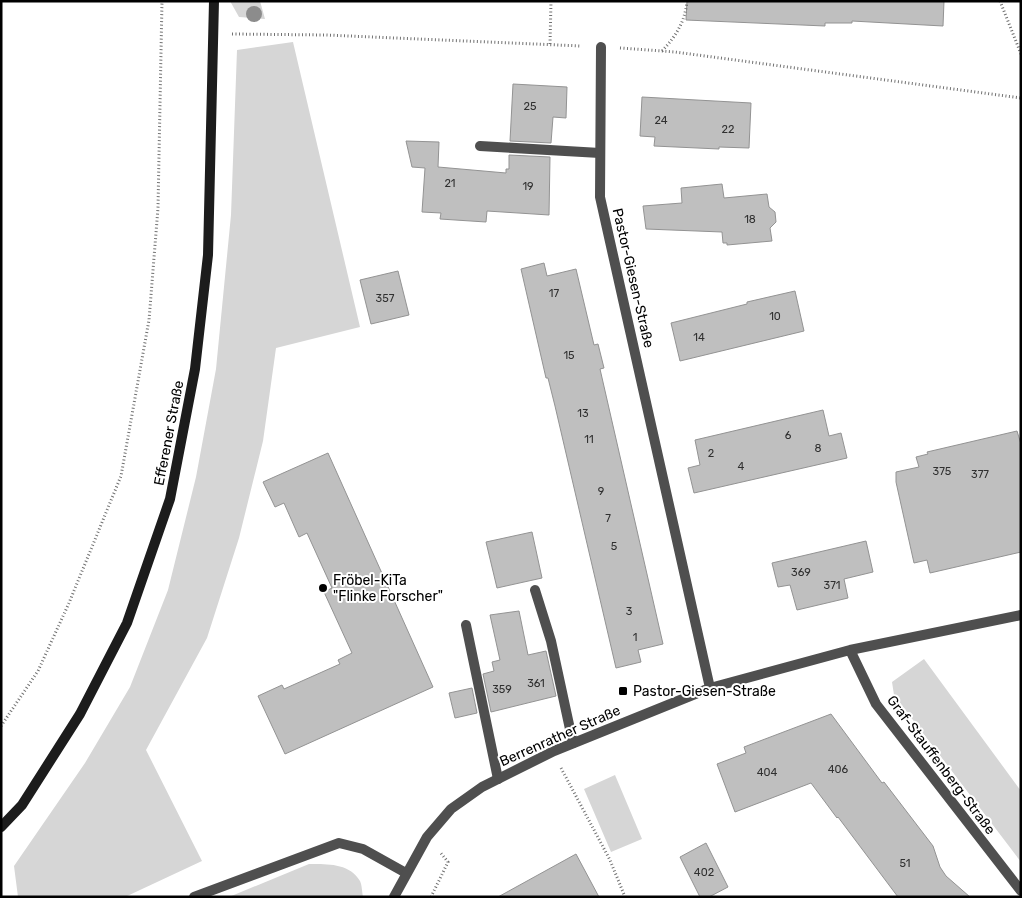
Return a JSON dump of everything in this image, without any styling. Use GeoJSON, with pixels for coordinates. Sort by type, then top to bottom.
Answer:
{"type":"FeatureCollection","features":[{"type":"Feature","properties":{"kind":"street","name":"Efferener Straße"},"geometry":{"type":"LineString","coordinates":[[1,827],[22,805],[80,714],[127,623],[170,499],[195,369],[208,255],[214,1]]}},
{"type":"Feature","properties":{"kind":"street","name":"Pastor-Giesen-Straße"},"geometry":{"type":"LineString","coordinates":[[601,47],[600,197],[710,688]]}},
{"type":"Feature","properties":{"kind":"street"},"geometry":{"type":"LineString","coordinates":[[480,146],[600,153]]}},
{"type":"Feature","properties":{"kind":"street"},"geometry":{"type":"LineString","coordinates":[[535,590],[551,641],[573,743]]}},
{"type":"Feature","properties":{"kind":"street","name":"Berrenrather Straße"},"geometry":{"type":"LineString","coordinates":[[394,897],[427,837],[451,809],[482,787],[554,751],[710,688],[850,650],[1021,615]]}},
{"type":"Feature","properties":{"kind":"street"},"geometry":{"type":"LineString","coordinates":[[466,625],[498,779]]}},
{"type":"Feature","properties":{"kind":"street","name":"Graf-Stauffenberg-Straße"},"geometry":{"type":"LineString","coordinates":[[850,650],[876,704],[1021,891]]}},
{"type":"Feature","properties":{"kind":"street"},"geometry":{"type":"LineString","coordinates":[[194,897],[340,843],[363,849],[406,873]]}},
{"type":"Feature","properties":{"kind":"path"},"geometry":{"type":"LineString","coordinates":[[1,726],[38,671],[69,603],[121,476],[149,320],[158,208],[162,1]]}},
{"type":"Feature","properties":{"kind":"path"},"geometry":{"type":"LineString","coordinates":[[550,44],[551,1]]}},
{"type":"Feature","properties":{"kind":"path"},"geometry":{"type":"LineString","coordinates":[[662,51],[681,26],[685,16],[687,1]]}},
{"type":"Feature","properties":{"kind":"path"},"geometry":{"type":"LineString","coordinates":[[1000,1],[1021,54]]}},
{"type":"Feature","properties":{"kind":"path"},"geometry":{"type":"LineString","coordinates":[[214,33],[326,35],[550,44],[662,51],[1021,98]]}},
{"type":"Feature","properties":{"kind":"path"},"geometry":{"type":"LineString","coordinates":[[554,751],[569,785],[610,860],[626,897]]}},
{"type":"Feature","properties":{"kind":"path"},"geometry":{"type":"LineString","coordinates":[[427,837],[448,862],[431,897]]}},
{"type":"Feature","properties":{"kind":"shaded area"},"geometry":{"type":"Polygon","coordinates":[[[230,1],[260,1],[265,19],[239,17],[230,1]]]}},
{"type":"Feature","properties":{"kind":"shaded area"},"geometry":{"type":"Polygon","coordinates":[[[293,42],[360,327],[276,348],[263,441],[239,538],[207,638],[146,750],[202,861],[125,897],[18,897],[14,866],[85,763],[130,687],[168,590],[196,477],[216,369],[231,215],[237,50],[293,42]]]}},
{"type":"Feature","properties":{"kind":"shaded area"},"geometry":{"type":"Polygon","coordinates":[[[924,659],[1021,791],[1021,862],[894,695],[892,682],[924,659]]]}},
{"type":"Feature","properties":{"kind":"shaded area"},"geometry":{"type":"Polygon","coordinates":[[[615,775],[642,839],[611,852],[584,789],[615,775]]]}},
{"type":"Feature","properties":{"kind":"shaded area"},"geometry":{"type":"Polygon","coordinates":[[[309,864],[337,866],[350,871],[360,881],[363,897],[229,897],[309,864]]]}},
{"type":"Feature","properties":{"kind":"building"},"geometry":{"type":"Polygon","coordinates":[[[687,1],[944,1],[943,26],[852,21],[852,23],[825,23],[825,26],[686,20],[687,1]]]}},
{"type":"Feature","properties":{"kind":"building"},"geometry":{"type":"Polygon","coordinates":[[[513,84],[567,87],[566,118],[553,117],[551,143],[510,141],[513,84]]]}},
{"type":"Feature","properties":{"kind":"building"},"geometry":{"type":"Polygon","coordinates":[[[642,97],[751,103],[749,148],[719,147],[719,149],[654,146],[655,137],[640,136],[642,97]]]}},
{"type":"Feature","properties":{"kind":"building"},"geometry":{"type":"Polygon","coordinates":[[[406,141],[439,142],[438,167],[506,173],[506,169],[509,169],[509,155],[550,157],[549,215],[487,211],[486,222],[440,219],[441,213],[422,212],[425,168],[412,167],[406,141]]]}},
{"type":"Feature","properties":{"kind":"building"},"geometry":{"type":"Polygon","coordinates":[[[722,184],[724,198],[767,194],[769,207],[775,212],[776,222],[770,228],[772,241],[727,245],[727,243],[723,243],[722,232],[646,229],[643,206],[682,203],[681,188],[722,184]]]}},
{"type":"Feature","properties":{"kind":"building"},"geometry":{"type":"Polygon","coordinates":[[[544,263],[547,276],[576,269],[594,345],[598,344],[604,368],[600,369],[663,644],[638,650],[641,662],[616,668],[521,269],[544,263]]]}},
{"type":"Feature","properties":{"kind":"building"},"geometry":{"type":"Polygon","coordinates":[[[398,271],[409,315],[371,324],[360,280],[398,271]]]}},
{"type":"Feature","properties":{"kind":"building"},"geometry":{"type":"Polygon","coordinates":[[[795,291],[804,331],[680,361],[671,323],[795,291]]]}},
{"type":"Feature","properties":{"kind":"building"},"geometry":{"type":"Polygon","coordinates":[[[823,410],[829,436],[841,433],[847,458],[694,493],[688,468],[700,465],[695,440],[823,410]]]}},
{"type":"Feature","properties":{"kind":"building"},"geometry":{"type":"Polygon","coordinates":[[[1017,431],[1021,444],[1021,552],[930,573],[927,560],[914,563],[896,482],[896,472],[919,467],[916,457],[928,454],[927,452],[1017,431]]]}},
{"type":"Feature","properties":{"kind":"building"},"geometry":{"type":"Polygon","coordinates":[[[328,453],[433,687],[285,754],[258,696],[282,685],[284,689],[340,664],[338,660],[352,653],[324,592],[332,588],[307,533],[299,537],[284,503],[275,507],[263,482],[328,453]]]}},
{"type":"Feature","properties":{"kind":"building"},"geometry":{"type":"Polygon","coordinates":[[[532,532],[542,578],[497,588],[486,542],[532,532]]]}},
{"type":"Feature","properties":{"kind":"building"},"geometry":{"type":"Polygon","coordinates":[[[866,541],[873,572],[844,579],[848,598],[797,610],[790,585],[778,587],[772,563],[866,541]]]}},
{"type":"Feature","properties":{"kind":"building"},"geometry":{"type":"Polygon","coordinates":[[[519,611],[528,655],[546,651],[556,696],[491,712],[483,674],[494,671],[492,662],[500,660],[490,615],[519,611]]]}},
{"type":"Feature","properties":{"kind":"building"},"geometry":{"type":"Polygon","coordinates":[[[472,688],[477,713],[455,718],[449,693],[472,688]]]}},
{"type":"Feature","properties":{"kind":"building"},"geometry":{"type":"Polygon","coordinates":[[[831,714],[882,783],[884,782],[933,846],[940,867],[946,876],[970,897],[898,897],[811,783],[735,812],[717,764],[746,753],[744,747],[831,714]]]}},
{"type":"Feature","properties":{"kind":"building"},"geometry":{"type":"Polygon","coordinates":[[[706,843],[728,887],[709,897],[700,897],[680,857],[706,843]]]}},
{"type":"Feature","properties":{"kind":"building"},"geometry":{"type":"Polygon","coordinates":[[[576,854],[599,897],[498,897],[576,854]]]}},
{"type":"Feature","properties":{"kind":"place","name":"Fröbel-KiTa \"Flinke Forscher\""},"geometry":{"type":"Point","coordinates":[323,588]}},
{"type":"Feature","properties":{"kind":"place","name":"Pastor-Giesen-Straße"},"geometry":{"type":"Point","coordinates":[623,691]}}]}
